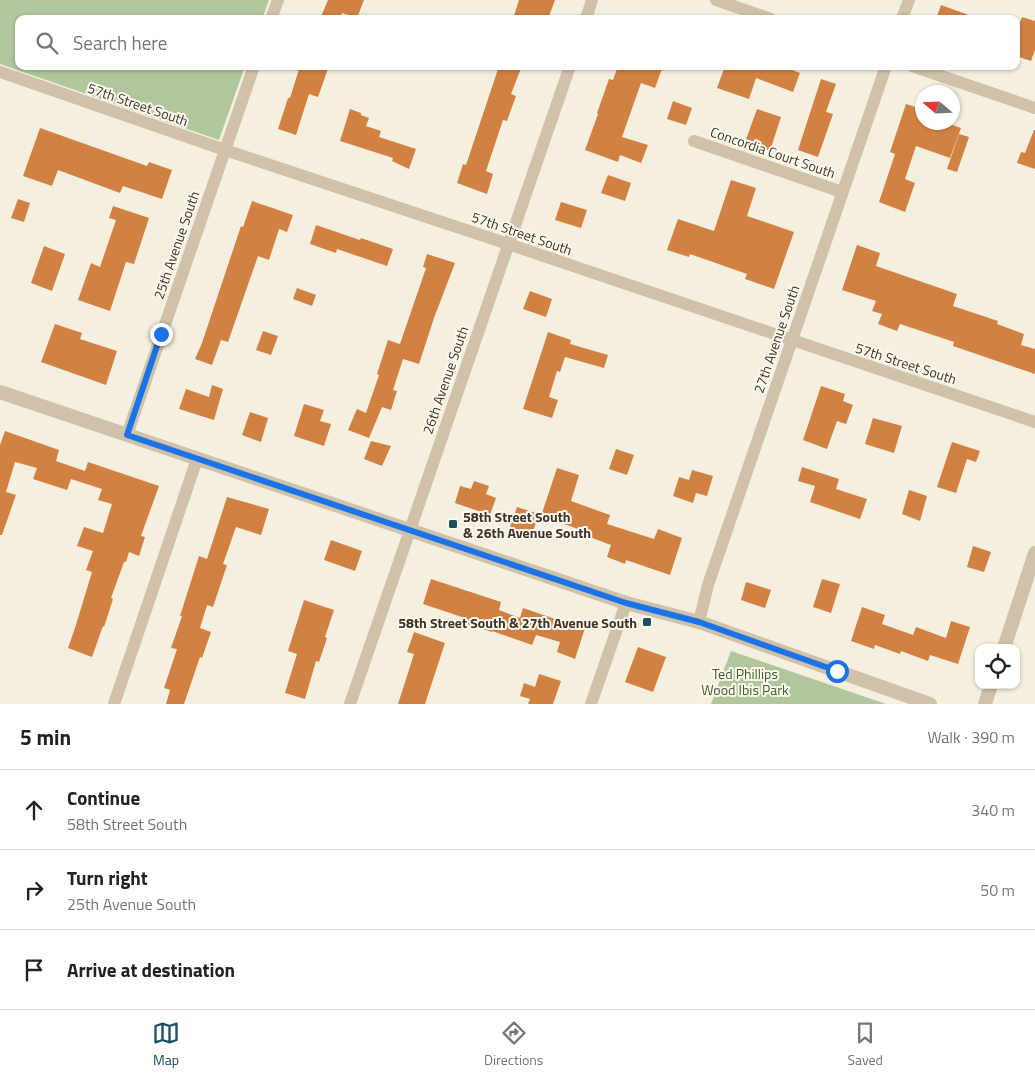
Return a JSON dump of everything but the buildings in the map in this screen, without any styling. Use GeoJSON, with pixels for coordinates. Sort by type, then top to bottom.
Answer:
{"type":"FeatureCollection","features":[{"type":"Feature","properties":{"kind":"street"},"geometry":{"type":"LineString","coordinates":[[273,15],[278,0]]}},
{"type":"Feature","properties":{"kind":"street"},"geometry":{"type":"LineString","coordinates":[[587,15],[592,0]]}},
{"type":"Feature","properties":{"kind":"street"},"geometry":{"type":"LineString","coordinates":[[716,0],[760,15]]}},
{"type":"Feature","properties":{"kind":"street"},"geometry":{"type":"LineString","coordinates":[[903,15],[909,0]]}},
{"type":"Feature","properties":{"kind":"street","name":"25th Avenue South"},"geometry":{"type":"LineString","coordinates":[[127,435],[253,70]]}},
{"type":"Feature","properties":{"kind":"street","name":"26th Avenue South"},"geometry":{"type":"LineString","coordinates":[[350,704],[569,70]]}},
{"type":"Feature","properties":{"kind":"street","name":"27th Avenue South"},"geometry":{"type":"LineString","coordinates":[[699,622],[708,585],[885,70]]}},
{"type":"Feature","properties":{"kind":"street"},"geometry":{"type":"LineString","coordinates":[[924,70],[1035,108]]}},
{"type":"Feature","properties":{"kind":"street","name":"57th Street South"},"geometry":{"type":"LineString","coordinates":[[0,72],[225,150],[1035,422]]}},
{"type":"Feature","properties":{"kind":"street","name":"Concordia Court South"},"geometry":{"type":"LineString","coordinates":[[694,141],[842,192]]}},
{"type":"Feature","properties":{"kind":"street"},"geometry":{"type":"LineString","coordinates":[[0,392],[626,603],[699,622],[930,704]]}},
{"type":"Feature","properties":{"kind":"street"},"geometry":{"type":"LineString","coordinates":[[114,704],[197,459]]}},
{"type":"Feature","properties":{"kind":"street"},"geometry":{"type":"LineString","coordinates":[[1005,644],[1035,553]]}},
{"type":"Feature","properties":{"kind":"street"},"geometry":{"type":"LineString","coordinates":[[591,704],[626,603]]}},
{"type":"Feature","properties":{"kind":"street"},"geometry":{"type":"LineString","coordinates":[[985,704],[990,689]]}},
{"type":"Feature","properties":{"kind":"green space"},"geometry":{"type":"Polygon","coordinates":[[[0,0],[269,0],[263,15],[15,15],[15,69],[0,64],[0,0]]]}},
{"type":"Feature","properties":{"kind":"green space"},"geometry":{"type":"Polygon","coordinates":[[[17,70],[244,70],[219,140],[17,70]]]}},
{"type":"Feature","properties":{"kind":"green space","name":"Ted Phillips Wood Ibis Park"},"geometry":{"type":"Polygon","coordinates":[[[731,651],[886,704],[711,704],[731,651]]]}},
{"type":"Feature","properties":{"kind":"place","name":"58th Street South & 26th Avenue South"},"geometry":{"type":"Point","coordinates":[453,524]}},
{"type":"Feature","properties":{"kind":"place","name":"58th Street South & 27th Avenue South"},"geometry":{"type":"Point","coordinates":[647,622]}},
{"type":"Feature","properties":{"kind":"route"},"geometry":{"type":"LineString","coordinates":[[161,334],[127,435],[626,603],[699,622],[837,671]]}}]}
